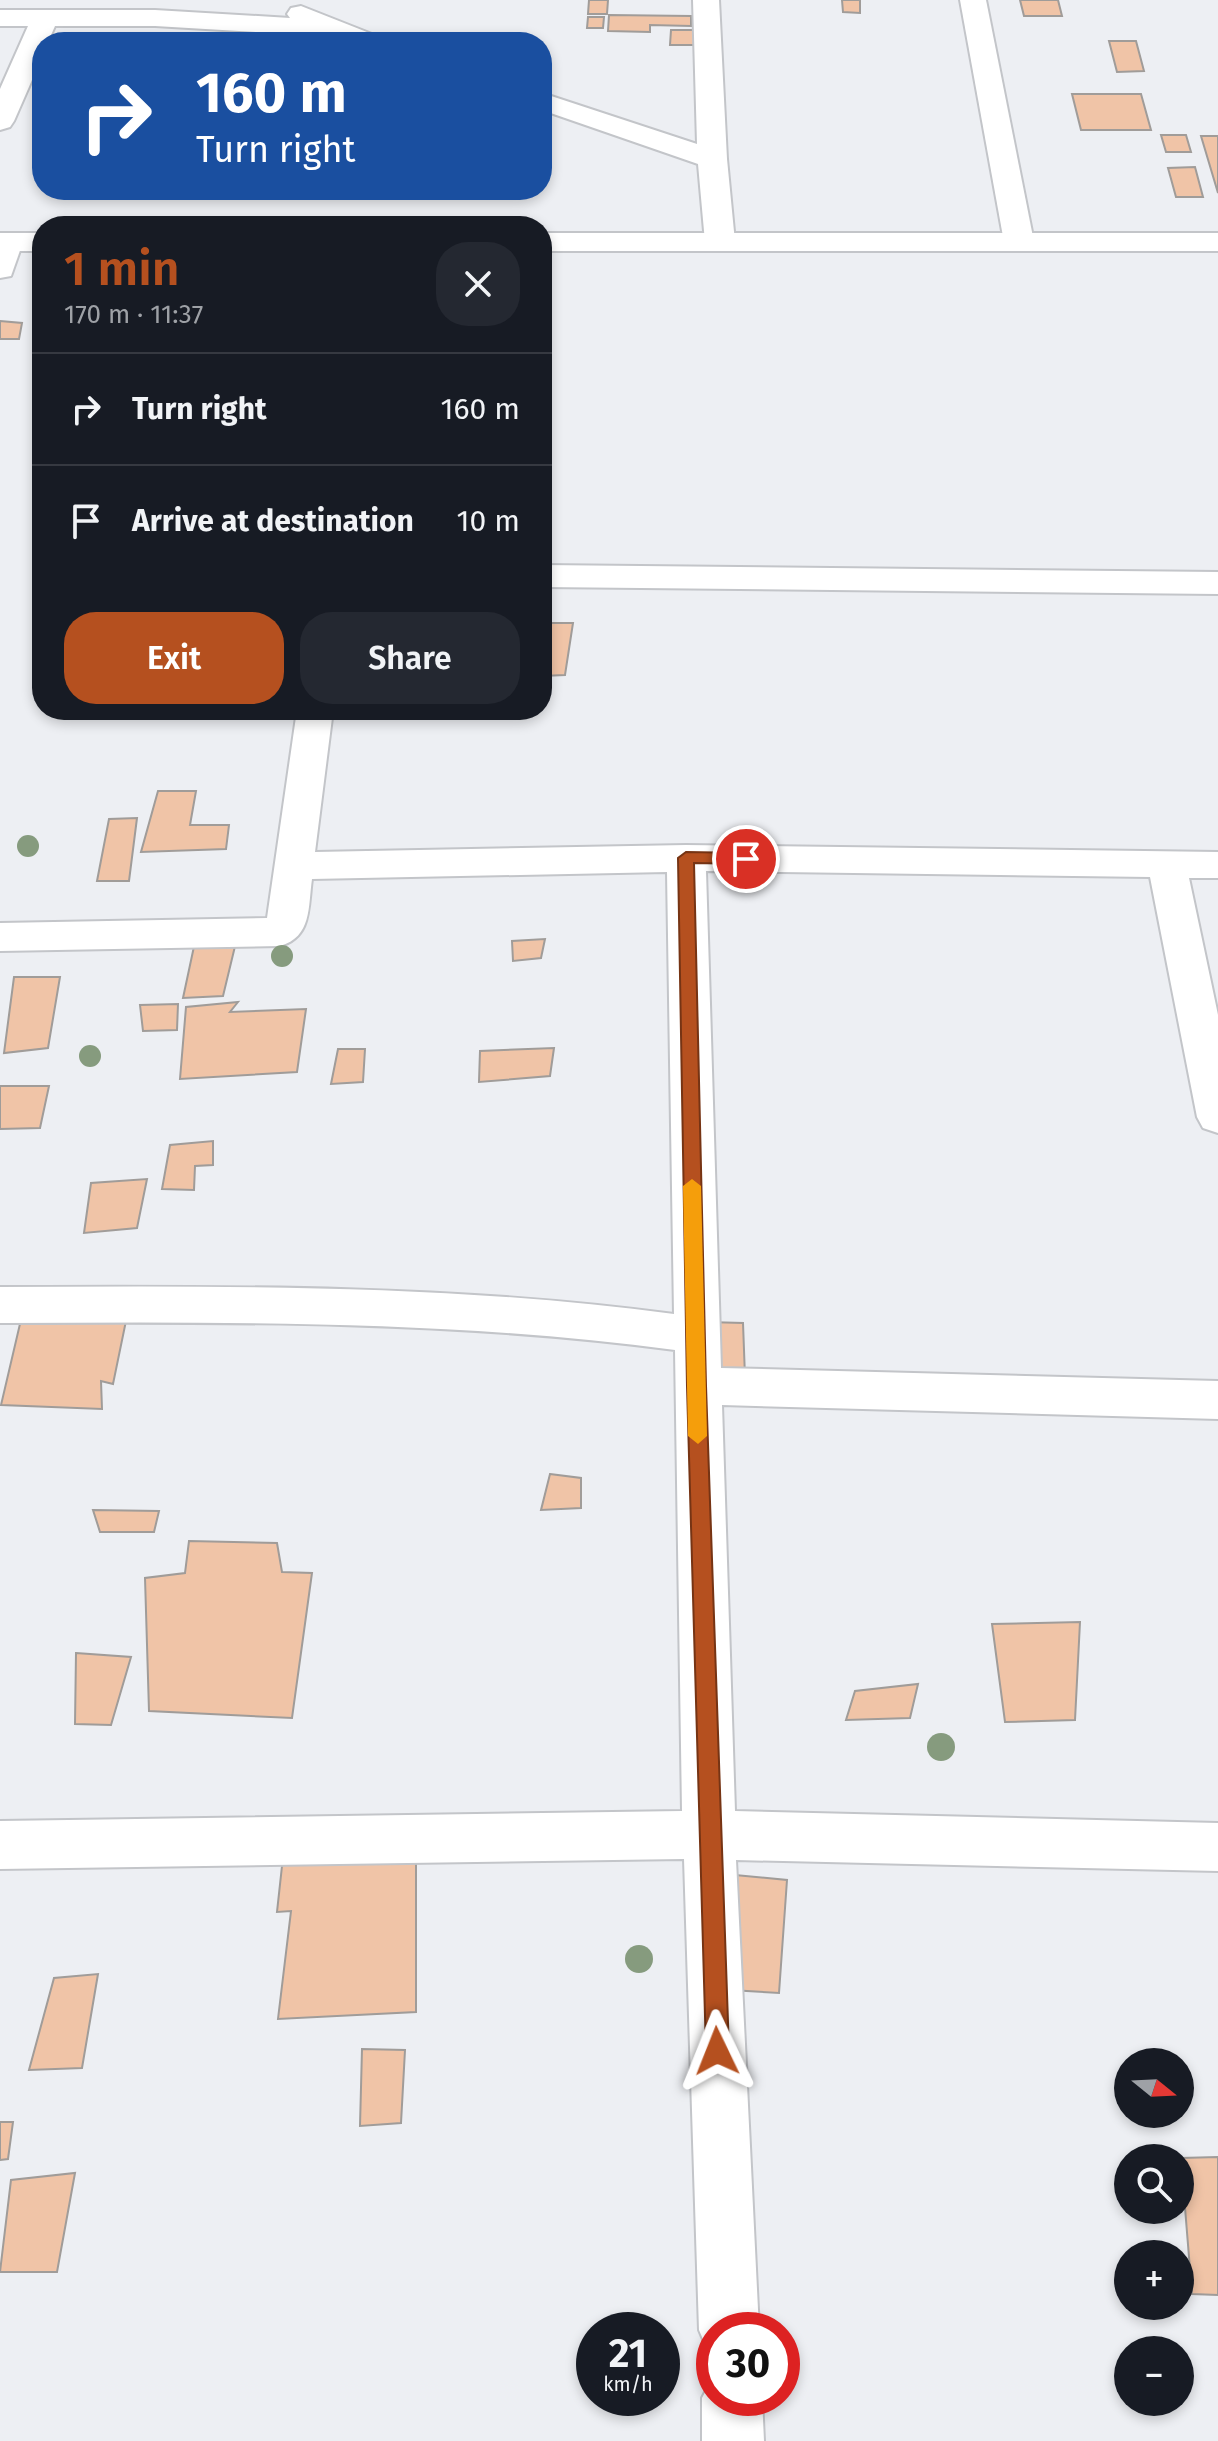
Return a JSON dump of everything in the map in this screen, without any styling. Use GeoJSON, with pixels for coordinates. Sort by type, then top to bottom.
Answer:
{"type":"FeatureCollection","features":[{"type":"Feature","properties":{"kind":"street"},"geometry":{"type":"LineString","coordinates":[[274,0],[338,32]]}},
{"type":"Feature","properties":{"kind":"street"},"geometry":{"type":"LineString","coordinates":[[706,0],[712,159],[720,242]]}},
{"type":"Feature","properties":{"kind":"street"},"geometry":{"type":"LineString","coordinates":[[973,0],[1019,242]]}},
{"type":"Feature","properties":{"kind":"street"},"geometry":{"type":"LineString","coordinates":[[0,18],[155,18],[326,28]]}},
{"type":"Feature","properties":{"kind":"street"},"geometry":{"type":"LineString","coordinates":[[39,32],[45,18]]}},
{"type":"Feature","properties":{"kind":"street"},"geometry":{"type":"LineString","coordinates":[[0,121],[32,48]]}},
{"type":"Feature","properties":{"kind":"street"},"geometry":{"type":"LineString","coordinates":[[552,104],[712,159]]}},
{"type":"Feature","properties":{"kind":"street"},"geometry":{"type":"LineString","coordinates":[[552,242],[1218,242]]}},
{"type":"Feature","properties":{"kind":"street"},"geometry":{"type":"LineString","coordinates":[[3,251],[32,244]]}},
{"type":"Feature","properties":{"kind":"street"},"geometry":{"type":"LineString","coordinates":[[552,576],[1218,583]]}},
{"type":"Feature","properties":{"kind":"street"},"geometry":{"type":"LineString","coordinates":[[0,937],[272,935],[286,926],[314,720]]}},
{"type":"Feature","properties":{"kind":"street"},"geometry":{"type":"LineString","coordinates":[[294,866],[686,858],[1218,865]]}},
{"type":"Feature","properties":{"kind":"street"},"geometry":{"type":"LineString","coordinates":[[686,858],[696,1386],[709,1835],[728,2312]]}},
{"type":"Feature","properties":{"kind":"street"},"geometry":{"type":"LineString","coordinates":[[1167,864],[1218,1117]]}},
{"type":"Feature","properties":{"kind":"street"},"geometry":{"type":"LineString","coordinates":[[0,1305],[169,1304],[507,1314],[695,1335]]}},
{"type":"Feature","properties":{"kind":"street"},"geometry":{"type":"LineString","coordinates":[[696,1386],[1218,1400]]}},
{"type":"Feature","properties":{"kind":"street"},"geometry":{"type":"LineString","coordinates":[[0,1845],[709,1835],[1218,1847]]}},
{"type":"Feature","properties":{"kind":"street"},"geometry":{"type":"LineString","coordinates":[[732,2416],[733,2441]]}},
{"type":"Feature","properties":{"kind":"building"},"geometry":{"type":"Polygon","coordinates":[[[589,0],[608,0],[607,14],[588,14],[589,0]]]}},
{"type":"Feature","properties":{"kind":"building"},"geometry":{"type":"Polygon","coordinates":[[[842,0],[860,0],[860,13],[843,12],[842,0]]]}},
{"type":"Feature","properties":{"kind":"building"},"geometry":{"type":"Polygon","coordinates":[[[1020,0],[1058,0],[1062,16],[1024,16],[1020,0]]]}},
{"type":"Feature","properties":{"kind":"building"},"geometry":{"type":"Polygon","coordinates":[[[609,15],[691,16],[691,26],[650,25],[650,32],[608,31],[609,15]]]}},
{"type":"Feature","properties":{"kind":"building"},"geometry":{"type":"Polygon","coordinates":[[[588,17],[604,17],[603,28],[587,28],[588,17]]]}},
{"type":"Feature","properties":{"kind":"building"},"geometry":{"type":"Polygon","coordinates":[[[671,30],[695,30],[696,45],[670,45],[671,30]]]}},
{"type":"Feature","properties":{"kind":"building"},"geometry":{"type":"Polygon","coordinates":[[[1109,41],[1136,41],[1144,71],[1117,72],[1109,41]]]}},
{"type":"Feature","properties":{"kind":"building"},"geometry":{"type":"Polygon","coordinates":[[[1072,94],[1141,94],[1151,130],[1081,130],[1072,94]]]}},
{"type":"Feature","properties":{"kind":"building"},"geometry":{"type":"Polygon","coordinates":[[[1161,135],[1186,135],[1191,152],[1166,152],[1161,135]]]}},
{"type":"Feature","properties":{"kind":"building"},"geometry":{"type":"Polygon","coordinates":[[[1201,136],[1218,136],[1218,193],[1201,136]]]}},
{"type":"Feature","properties":{"kind":"building"},"geometry":{"type":"Polygon","coordinates":[[[1195,167],[1203,197],[1176,197],[1168,168],[1195,167]]]}},
{"type":"Feature","properties":{"kind":"building"},"geometry":{"type":"Polygon","coordinates":[[[0,321],[22,323],[19,339],[0,339],[0,321]]]}},
{"type":"Feature","properties":{"kind":"building"},"geometry":{"type":"Polygon","coordinates":[[[552,623],[573,623],[565,675],[552,676],[552,623]]]}},
{"type":"Feature","properties":{"kind":"building"},"geometry":{"type":"Polygon","coordinates":[[[158,791],[196,791],[190,825],[229,825],[226,849],[141,852],[158,791]]]}},
{"type":"Feature","properties":{"kind":"building"},"geometry":{"type":"Polygon","coordinates":[[[137,818],[129,881],[97,881],[109,819],[137,818]]]}},
{"type":"Feature","properties":{"kind":"building"},"geometry":{"type":"Polygon","coordinates":[[[196,937],[237,938],[223,996],[183,998],[196,937]]]}},
{"type":"Feature","properties":{"kind":"building"},"geometry":{"type":"Polygon","coordinates":[[[545,939],[541,958],[513,961],[512,941],[545,939]]]}},
{"type":"Feature","properties":{"kind":"building"},"geometry":{"type":"Polygon","coordinates":[[[14,977],[60,977],[48,1048],[4,1053],[14,977]]]}},
{"type":"Feature","properties":{"kind":"building"},"geometry":{"type":"Polygon","coordinates":[[[238,1002],[230,1012],[306,1009],[297,1072],[180,1079],[186,1007],[238,1002]]]}},
{"type":"Feature","properties":{"kind":"building"},"geometry":{"type":"Polygon","coordinates":[[[178,1004],[177,1030],[143,1031],[140,1005],[178,1004]]]}},
{"type":"Feature","properties":{"kind":"building"},"geometry":{"type":"Polygon","coordinates":[[[554,1048],[550,1076],[479,1082],[480,1051],[554,1048]]]}},
{"type":"Feature","properties":{"kind":"building"},"geometry":{"type":"Polygon","coordinates":[[[338,1049],[365,1049],[363,1082],[331,1084],[338,1049]]]}},
{"type":"Feature","properties":{"kind":"building"},"geometry":{"type":"Polygon","coordinates":[[[0,1086],[49,1086],[40,1128],[0,1129],[0,1086]]]}},
{"type":"Feature","properties":{"kind":"building"},"geometry":{"type":"Polygon","coordinates":[[[213,1141],[213,1165],[195,1166],[194,1190],[162,1189],[170,1145],[213,1141]]]}},
{"type":"Feature","properties":{"kind":"building"},"geometry":{"type":"Polygon","coordinates":[[[147,1179],[137,1228],[84,1233],[91,1183],[147,1179]]]}},
{"type":"Feature","properties":{"kind":"building"},"geometry":{"type":"Polygon","coordinates":[[[23,1311],[127,1316],[113,1384],[101,1381],[102,1409],[1,1405],[23,1311]]]}},
{"type":"Feature","properties":{"kind":"building"},"geometry":{"type":"Polygon","coordinates":[[[707,1322],[743,1323],[745,1377],[707,1382],[707,1322]]]}},
{"type":"Feature","properties":{"kind":"building"},"geometry":{"type":"Polygon","coordinates":[[[550,1474],[581,1478],[581,1508],[541,1510],[550,1474]]]}},
{"type":"Feature","properties":{"kind":"building"},"geometry":{"type":"Polygon","coordinates":[[[93,1510],[159,1511],[154,1532],[100,1532],[93,1510]]]}},
{"type":"Feature","properties":{"kind":"building"},"geometry":{"type":"Polygon","coordinates":[[[189,1541],[277,1543],[282,1572],[312,1573],[292,1718],[149,1711],[145,1578],[185,1573],[189,1541]]]}},
{"type":"Feature","properties":{"kind":"building"},"geometry":{"type":"Polygon","coordinates":[[[1080,1622],[1075,1720],[1005,1722],[992,1624],[1080,1622]]]}},
{"type":"Feature","properties":{"kind":"building"},"geometry":{"type":"Polygon","coordinates":[[[76,1653],[131,1657],[111,1725],[75,1724],[76,1653]]]}},
{"type":"Feature","properties":{"kind":"building"},"geometry":{"type":"Polygon","coordinates":[[[918,1684],[910,1718],[846,1720],[855,1691],[918,1684]]]}},
{"type":"Feature","properties":{"kind":"building"},"geometry":{"type":"Polygon","coordinates":[[[416,1853],[416,2012],[278,2019],[291,1911],[277,1912],[283,1857],[416,1853]]]}},
{"type":"Feature","properties":{"kind":"building"},"geometry":{"type":"Polygon","coordinates":[[[735,1875],[787,1880],[779,1993],[730,1990],[735,1875]]]}},
{"type":"Feature","properties":{"kind":"building"},"geometry":{"type":"Polygon","coordinates":[[[98,1974],[82,2068],[29,2070],[54,1978],[98,1974]]]}},
{"type":"Feature","properties":{"kind":"building"},"geometry":{"type":"Polygon","coordinates":[[[362,2049],[405,2050],[401,2123],[360,2126],[362,2049]]]}},
{"type":"Feature","properties":{"kind":"building"},"geometry":{"type":"Polygon","coordinates":[[[0,2122],[13,2122],[8,2159],[0,2160],[0,2122]]]}},
{"type":"Feature","properties":{"kind":"building"},"geometry":{"type":"Polygon","coordinates":[[[1218,2157],[1218,2295],[1194,2294],[1194,2240],[1188,2240],[1186,2224],[1194,2224],[1194,2158],[1218,2157]]]}},
{"type":"Feature","properties":{"kind":"building"},"geometry":{"type":"Polygon","coordinates":[[[75,2173],[57,2272],[0,2272],[11,2180],[75,2173]]]}},
{"type":"Feature","properties":{"kind":"slow traffic"},"geometry":{"type":"LineString","coordinates":[[692,1186],[698,1436]]}},
{"type":"Feature","properties":{"kind":"route"},"geometry":{"type":"LineString","coordinates":[[717,2051],[696,1386],[686,858],[746,859]]}}]}
